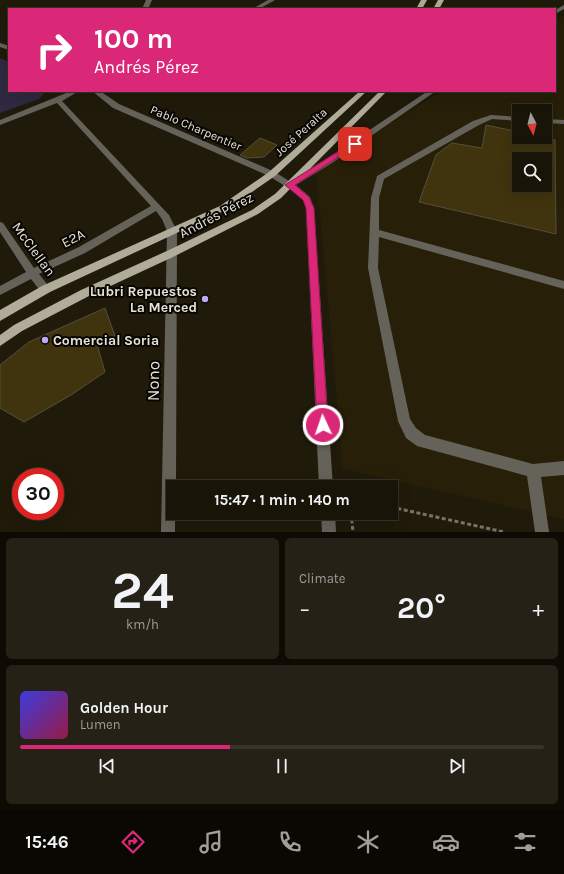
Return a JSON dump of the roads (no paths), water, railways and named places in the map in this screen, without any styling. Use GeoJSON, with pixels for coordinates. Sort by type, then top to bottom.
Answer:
{"type":"FeatureCollection","features":[{"type":"Feature","properties":{"kind":"main road","name":"José Peralta"},"geometry":{"type":"LineString","coordinates":[[272,174],[363,92]]}},
{"type":"Feature","properties":{"kind":"main road","name":"José Peralta"},"geometry":{"type":"LineString","coordinates":[[289,185],[383,92]]}},
{"type":"Feature","properties":{"kind":"main road","name":"Andrés Pérez"},"geometry":{"type":"LineString","coordinates":[[0,316],[46,289],[223,208],[272,174]]}},
{"type":"Feature","properties":{"kind":"main road","name":"Andrés Pérez"},"geometry":{"type":"LineString","coordinates":[[0,341],[18,328],[85,292],[172,254],[255,212],[278,196],[289,185]]}},
{"type":"Feature","properties":{"kind":"street"},"geometry":{"type":"LineString","coordinates":[[257,8],[272,0]]}},
{"type":"Feature","properties":{"kind":"street"},"geometry":{"type":"LineString","coordinates":[[0,123],[74,92]]}},
{"type":"Feature","properties":{"kind":"street","name":"Pablo Charpentier"},"geometry":{"type":"LineString","coordinates":[[96,92],[116,106],[272,174],[299,191],[307,199],[310,208],[326,480]]}},
{"type":"Feature","properties":{"kind":"street","name":"Andrés Pérez"},"geometry":{"type":"LineString","coordinates":[[289,185],[329,161],[432,92]]}},
{"type":"Feature","properties":{"kind":"street"},"geometry":{"type":"LineString","coordinates":[[58,100],[166,217],[172,231]]}},
{"type":"Feature","properties":{"kind":"street"},"geometry":{"type":"LineString","coordinates":[[512,118],[491,117],[476,122],[380,178],[375,198],[373,268],[404,421],[412,433],[422,441],[533,472],[564,468]]}},
{"type":"Feature","properties":{"kind":"street"},"geometry":{"type":"LineString","coordinates":[[552,121],[564,122]]}},
{"type":"Feature","properties":{"kind":"street","name":"E2A"},"geometry":{"type":"LineString","coordinates":[[0,291],[32,273],[82,250],[156,207]]}},
{"type":"Feature","properties":{"kind":"street","name":"McClellan"},"geometry":{"type":"LineString","coordinates":[[0,225],[32,273],[46,289]]}},
{"type":"Feature","properties":{"kind":"street","name":"Nono"},"geometry":{"type":"LineString","coordinates":[[168,532],[172,231]]}},
{"type":"Feature","properties":{"kind":"street"},"geometry":{"type":"LineString","coordinates":[[374,232],[564,285]]}},
{"type":"Feature","properties":{"kind":"street"},"geometry":{"type":"LineString","coordinates":[[533,472],[542,532]]}},
{"type":"Feature","properties":{"kind":"street"},"geometry":{"type":"LineString","coordinates":[[328,520],[329,532]]}},
{"type":"Feature","properties":{"kind":"place","name":"Lubri Repuestos La Merced"},"geometry":{"type":"Point","coordinates":[205,299]}},
{"type":"Feature","properties":{"kind":"place","name":"Comercial Soria"},"geometry":{"type":"Point","coordinates":[45,340]}}]}
